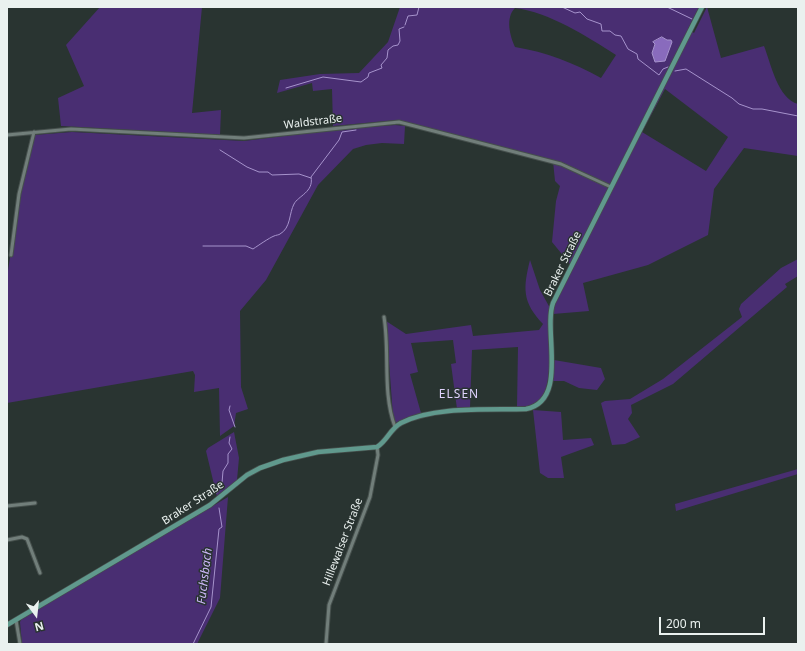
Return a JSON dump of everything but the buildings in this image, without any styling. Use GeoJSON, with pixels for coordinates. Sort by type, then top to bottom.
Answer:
{"type":"FeatureCollection","features":[{"type":"Feature","properties":{"kind":"main road","name":"Braker Straße"},"geometry":{"type":"LineString","coordinates":[[7,625],[210,505],[247,476],[260,468],[283,460],[313,453],[377,447],[383,443],[395,427],[408,420],[437,413],[526,409],[532,408],[540,403],[545,396],[551,376],[551,308],[702,7]]}},
{"type":"Feature","properties":{"kind":"street","name":"Waldstraße"},"geometry":{"type":"LineString","coordinates":[[7,135],[71,129],[244,138],[399,122],[561,164],[612,187]]}},
{"type":"Feature","properties":{"kind":"street"},"geometry":{"type":"LineString","coordinates":[[11,255],[19,194],[34,132]]}},
{"type":"Feature","properties":{"kind":"street"},"geometry":{"type":"LineString","coordinates":[[384,317],[389,395],[392,418],[395,427]]}},
{"type":"Feature","properties":{"kind":"street","name":"Hillewalser Straße"},"geometry":{"type":"LineString","coordinates":[[326,644],[329,605],[370,497],[378,455],[377,447]]}},
{"type":"Feature","properties":{"kind":"street"},"geometry":{"type":"LineString","coordinates":[[7,506],[35,503]]}},
{"type":"Feature","properties":{"kind":"street"},"geometry":{"type":"LineString","coordinates":[[7,540],[22,537],[27,540],[40,573]]}},
{"type":"Feature","properties":{"kind":"street"},"geometry":{"type":"LineString","coordinates":[[16,620],[20,644]]}},
{"type":"Feature","properties":{"kind":"shaded area"},"geometry":{"type":"Polygon","coordinates":[[[100,7],[202,7],[192,113],[221,110],[220,135],[61,126],[58,98],[84,86],[66,45],[100,7]]]}},
{"type":"Feature","properties":{"kind":"shaded area"},"geometry":{"type":"Polygon","coordinates":[[[400,7],[699,7],[688,29],[694,33],[707,7],[721,58],[764,46],[780,88],[791,101],[798,104],[798,156],[744,148],[714,189],[708,235],[648,265],[583,283],[589,311],[553,314],[553,323],[549,328],[550,357],[548,380],[541,399],[535,404],[517,407],[518,347],[472,350],[470,408],[457,409],[451,364],[456,363],[453,340],[411,343],[418,372],[410,374],[421,413],[395,423],[393,416],[386,321],[406,334],[471,325],[473,336],[539,330],[543,324],[531,309],[526,294],[526,279],[530,260],[540,290],[550,308],[570,264],[552,242],[556,201],[560,186],[555,181],[553,161],[397,120],[333,126],[332,89],[313,91],[312,83],[277,93],[280,80],[320,74],[359,73],[388,42],[400,7]],[[515,8],[510,17],[509,27],[511,38],[515,47],[560,59],[601,78],[616,55],[568,26],[541,14],[515,8]],[[665,89],[642,132],[706,171],[728,137],[665,89]]]}},
{"type":"Feature","properties":{"kind":"shaded area"},"geometry":{"type":"Polygon","coordinates":[[[662,37],[667,40],[671,40],[672,42],[665,61],[655,62],[652,53],[655,44],[653,42],[662,37]]]}},
{"type":"Feature","properties":{"kind":"shaded area"},"geometry":{"type":"Polygon","coordinates":[[[395,125],[405,126],[404,144],[382,143],[366,145],[353,149],[318,185],[266,280],[240,311],[241,387],[248,409],[236,413],[234,426],[220,436],[219,388],[194,392],[195,375],[193,371],[7,403],[7,277],[20,194],[34,135],[72,132],[244,141],[340,129],[395,125]]]}},
{"type":"Feature","properties":{"kind":"shaded area"},"geometry":{"type":"Polygon","coordinates":[[[798,259],[798,276],[785,284],[787,287],[673,384],[631,405],[632,413],[628,419],[640,437],[625,444],[612,445],[601,403],[605,401],[630,399],[663,379],[742,317],[739,309],[741,304],[781,268],[798,259]]]}},
{"type":"Feature","properties":{"kind":"shaded area"},"geometry":{"type":"Polygon","coordinates":[[[554,360],[601,368],[605,379],[597,390],[579,388],[564,381],[551,381],[554,360]]]}},
{"type":"Feature","properties":{"kind":"shaded area"},"geometry":{"type":"Polygon","coordinates":[[[533,410],[561,412],[563,440],[591,438],[594,445],[561,457],[564,478],[548,478],[540,473],[533,410]]]}},
{"type":"Feature","properties":{"kind":"shaded area"},"geometry":{"type":"Polygon","coordinates":[[[234,432],[239,458],[237,480],[217,497],[206,451],[208,448],[234,432]]]}},
{"type":"Feature","properties":{"kind":"shaded area"},"geometry":{"type":"Polygon","coordinates":[[[798,469],[798,474],[676,511],[675,504],[798,469]]]}},
{"type":"Feature","properties":{"kind":"shaded area"},"geometry":{"type":"Polygon","coordinates":[[[228,497],[220,598],[197,644],[22,644],[20,622],[22,618],[228,497]]]}},
{"type":"Feature","properties":{"kind":"waterway"},"geometry":{"type":"LineString","coordinates":[[405,25],[408,16],[417,15],[419,7]]}},
{"type":"Feature","properties":{"kind":"waterway"},"geometry":{"type":"LineString","coordinates":[[562,7],[575,13],[580,12],[587,19],[601,24],[602,31],[610,31],[615,35],[621,36],[628,49],[637,54],[638,59],[659,75],[663,69],[668,67]]}},
{"type":"Feature","properties":{"kind":"waterway"},"geometry":{"type":"LineString","coordinates":[[667,7],[692,19]]}},
{"type":"Feature","properties":{"kind":"waterway"},"geometry":{"type":"LineString","coordinates":[[286,88],[323,77],[361,82],[368,77],[369,73],[382,68],[381,65],[387,58],[388,50],[393,46],[398,45],[400,41],[399,29],[404,27]]}},
{"type":"Feature","properties":{"kind":"waterway"},"geometry":{"type":"LineString","coordinates":[[675,71],[686,69],[739,104],[753,109],[762,109],[798,116]]}},
{"type":"Feature","properties":{"kind":"waterway"},"geometry":{"type":"LineString","coordinates":[[203,246],[246,246],[253,249],[269,238],[284,231],[288,224],[294,204],[308,190],[311,177],[339,140],[342,132],[356,130]]}},
{"type":"Feature","properties":{"kind":"waterway"},"geometry":{"type":"LineString","coordinates":[[220,150],[247,167],[259,172],[268,172],[272,175],[299,174],[311,178]]}},
{"type":"Feature","properties":{"kind":"waterway","name":"Fuchsbach"},"geometry":{"type":"LineString","coordinates":[[230,406],[229,410],[235,427]]}},
{"type":"Feature","properties":{"kind":"waterway","name":"Fuchsbach"},"geometry":{"type":"LineString","coordinates":[[217,493],[222,483],[223,471],[228,463],[228,454],[232,449],[229,443],[230,437]]}},
{"type":"Feature","properties":{"kind":"waterway","name":"Fuchsbach"},"geometry":{"type":"LineString","coordinates":[[193,644],[211,607],[219,529],[222,527],[219,508]]}},
{"type":"Feature","properties":{"kind":"district","name":"ELSEN"},"geometry":{"type":"Point","coordinates":[459,395]}}]}
